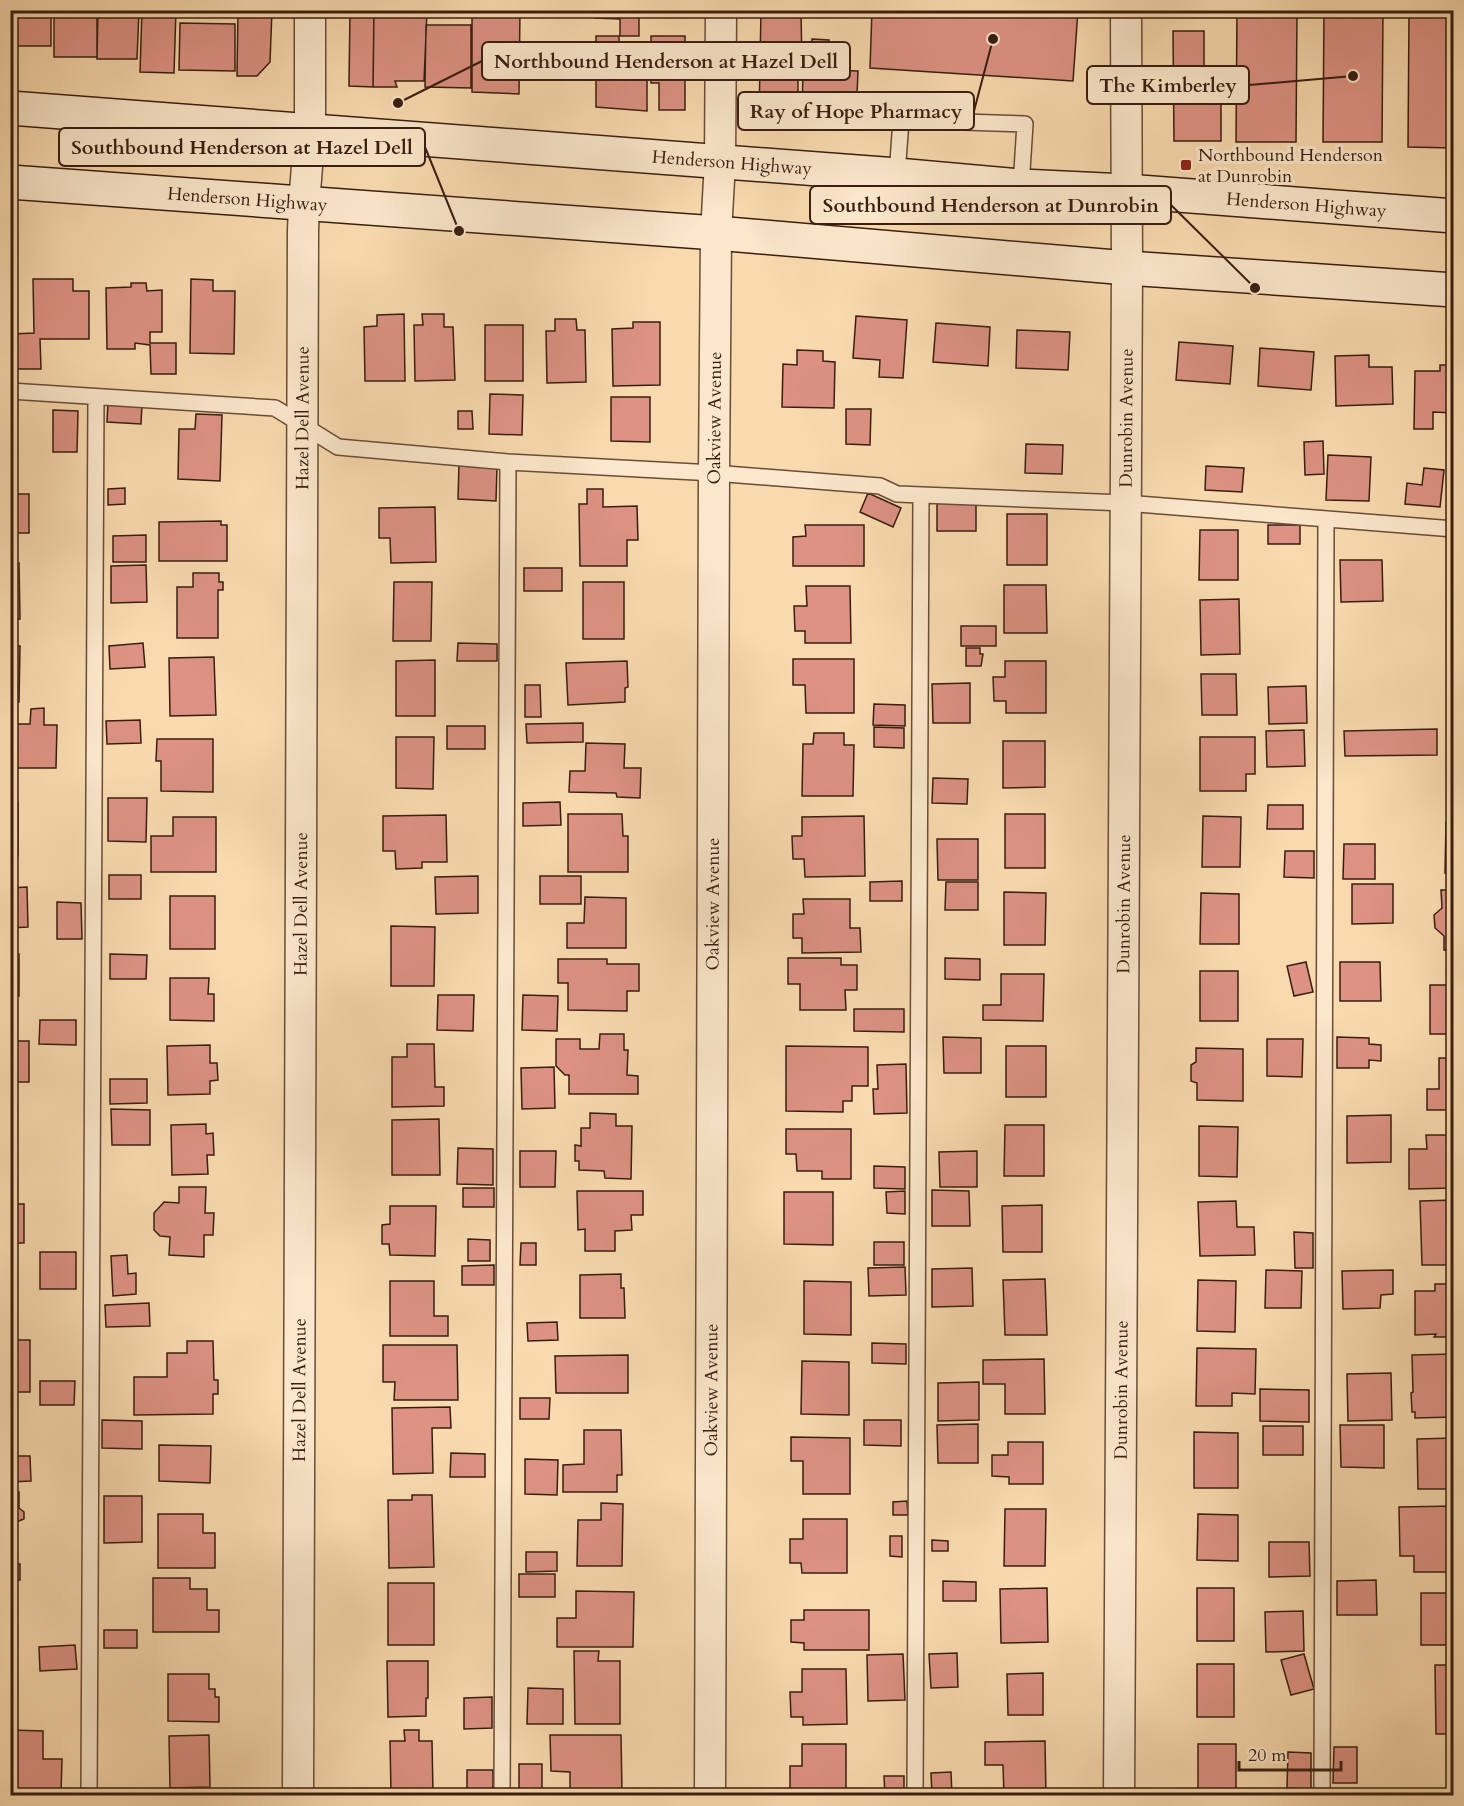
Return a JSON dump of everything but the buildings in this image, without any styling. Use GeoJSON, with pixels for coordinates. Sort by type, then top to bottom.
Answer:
{"type":"FeatureCollection","features":[{"type":"Feature","properties":{"kind":"main road","name":"Henderson Highway"},"geometry":{"type":"LineString","coordinates":[[10,108],[310,129],[1021,186],[1454,216]]}},
{"type":"Feature","properties":{"kind":"main road","name":"Henderson Highway"},"geometry":{"type":"LineString","coordinates":[[10,182],[716,233],[1127,268],[1454,290]]}},
{"type":"Feature","properties":{"kind":"street","name":"Hazel Dell Avenue"},"geometry":{"type":"LineString","coordinates":[[297,1796],[304,204],[310,129],[310,10]]}},
{"type":"Feature","properties":{"kind":"street","name":"Oakview Avenue"},"geometry":{"type":"LineString","coordinates":[[710,1796],[714,473],[716,233],[720,162],[722,10]]}},
{"type":"Feature","properties":{"kind":"street","name":"Dunrobin Avenue"},"geometry":{"type":"LineString","coordinates":[[1119,1796],[1127,268],[1126,10]]}},
{"type":"Feature","properties":{"kind":"lane"},"geometry":{"type":"LineString","coordinates":[[897,175],[901,120],[1025,124],[1021,186]]}},
{"type":"Feature","properties":{"kind":"lane"},"geometry":{"type":"LineString","coordinates":[[10,391],[275,408],[338,447],[508,462],[714,473],[880,486],[897,494],[1125,503],[1454,529]]}},
{"type":"Feature","properties":{"kind":"lane"},"geometry":{"type":"LineString","coordinates":[[89,1796],[96,397]]}},
{"type":"Feature","properties":{"kind":"lane"},"geometry":{"type":"LineString","coordinates":[[502,1796],[508,462]]}},
{"type":"Feature","properties":{"kind":"lane"},"geometry":{"type":"LineString","coordinates":[[915,1796],[921,495]]}},
{"type":"Feature","properties":{"kind":"lane"},"geometry":{"type":"LineString","coordinates":[[1322,1796],[1326,519]]}},
{"type":"Feature","properties":{"kind":"place","name":"Ray of Hope Pharmacy"},"geometry":{"type":"Point","coordinates":[993,39]}},
{"type":"Feature","properties":{"kind":"place","name":"The Kimberley"},"geometry":{"type":"Point","coordinates":[1353,76]}},
{"type":"Feature","properties":{"kind":"place","name":"Northbound Henderson at Hazel Dell"},"geometry":{"type":"Point","coordinates":[398,103]}},
{"type":"Feature","properties":{"kind":"place","name":"Northbound Henderson at Dunrobin"},"geometry":{"type":"Point","coordinates":[1186,165]}},
{"type":"Feature","properties":{"kind":"place","name":"Southbound Henderson at Hazel Dell"},"geometry":{"type":"Point","coordinates":[459,231]}},
{"type":"Feature","properties":{"kind":"place","name":"Southbound Henderson at Dunrobin"},"geometry":{"type":"Point","coordinates":[1255,288]}}]}
